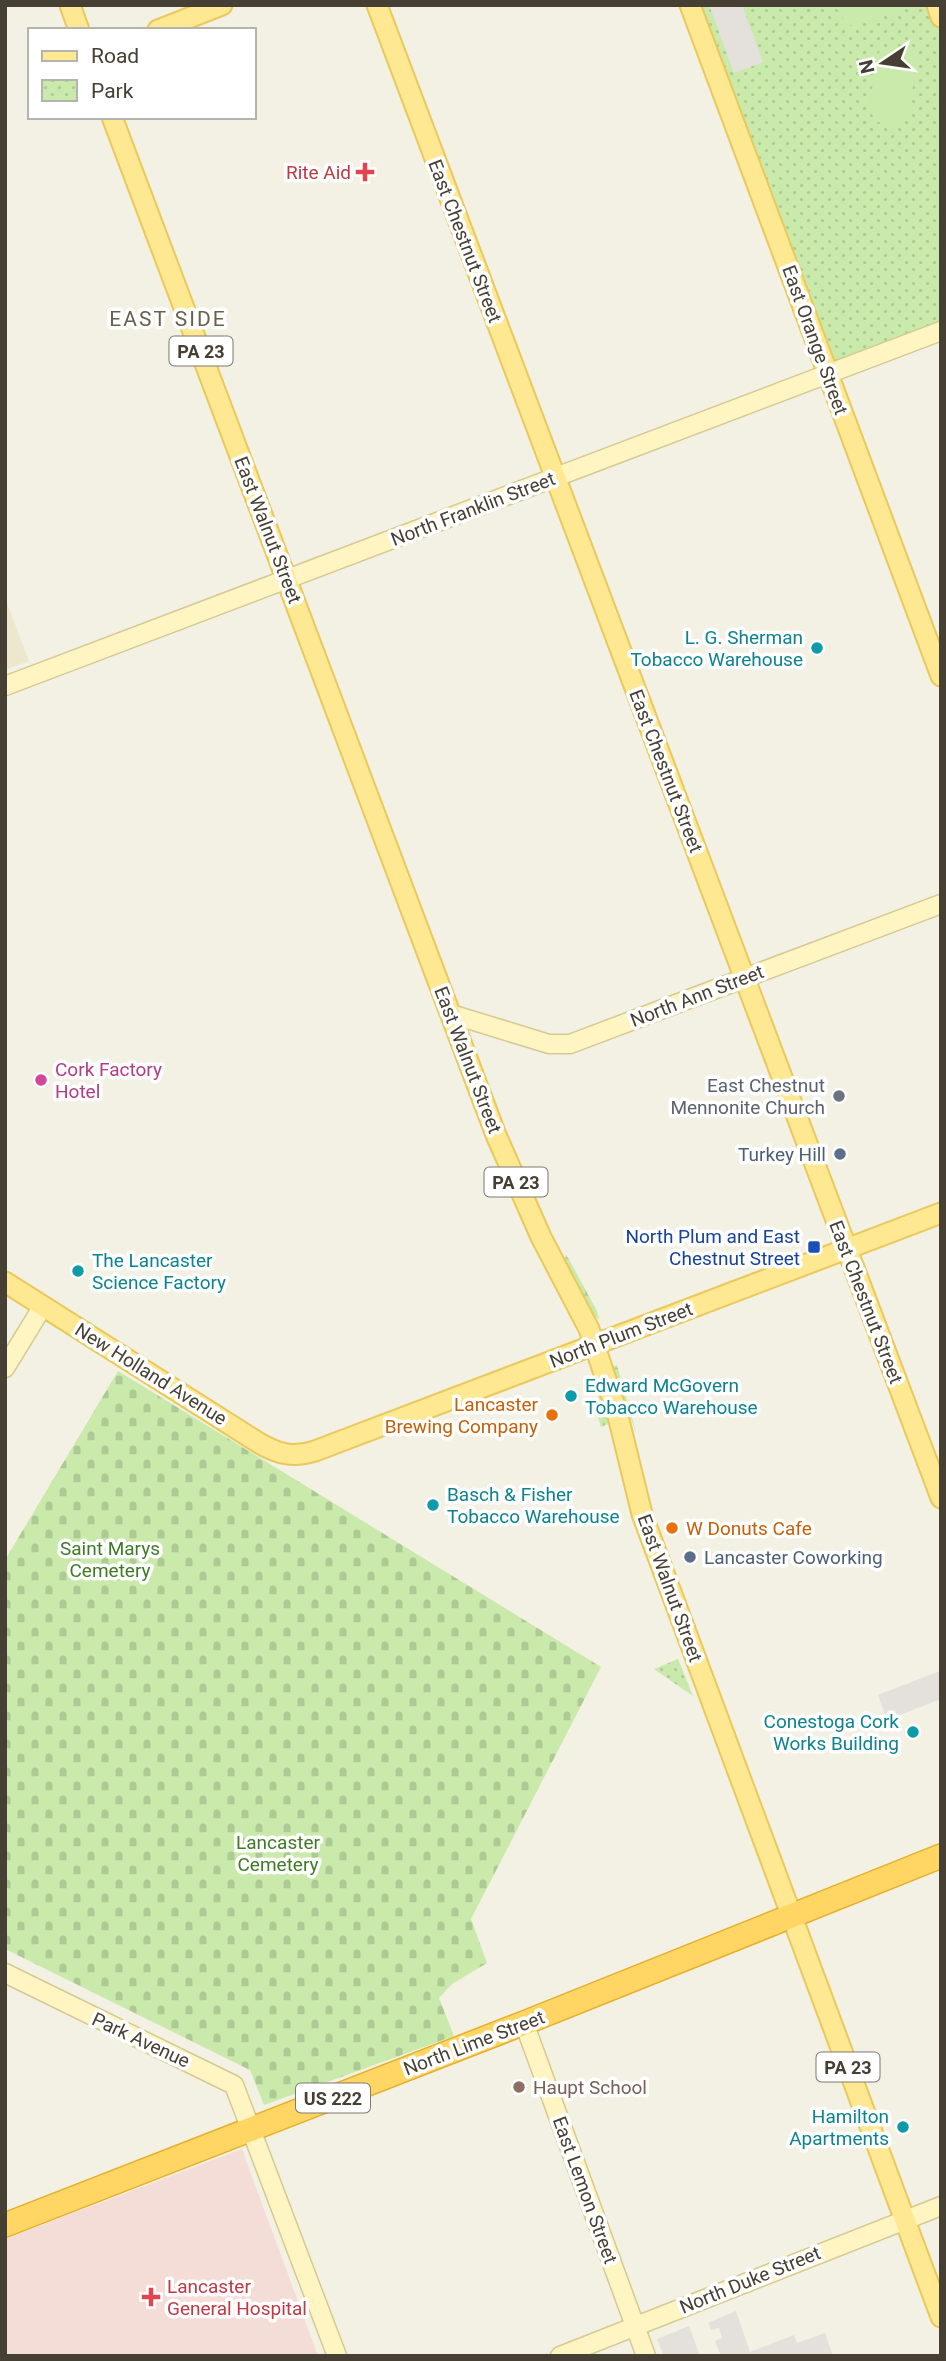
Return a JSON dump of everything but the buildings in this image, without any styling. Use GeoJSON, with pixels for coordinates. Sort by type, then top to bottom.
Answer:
{"type":"FeatureCollection","features":[{"type":"Feature","properties":{"kind":"highway","name":"North Lime Street"},"geometry":{"type":"LineString","coordinates":[[5,2225],[524,2023],[941,1856]]}},
{"type":"Feature","properties":{"kind":"main road"},"geometry":{"type":"LineString","coordinates":[[70,5],[78,28]]}},
{"type":"Feature","properties":{"kind":"main road"},"geometry":{"type":"LineString","coordinates":[[163,28],[222,5]]}},
{"type":"Feature","properties":{"kind":"main road","name":"East Chestnut Street"},"geometry":{"type":"LineString","coordinates":[[377,5],[941,1497]]}},
{"type":"Feature","properties":{"kind":"main road","name":"East Orange Street"},"geometry":{"type":"LineString","coordinates":[[690,5],[941,676]]}},
{"type":"Feature","properties":{"kind":"main road"},"geometry":{"type":"LineString","coordinates":[[937,5],[941,17]]}},
{"type":"Feature","properties":{"kind":"main road","name":"East Walnut Street"},"geometry":{"type":"LineString","coordinates":[[113,119],[507,1160],[594,1345],[617,1412],[642,1514],[941,2317]]}},
{"type":"Feature","properties":{"kind":"main road","name":"North Franklin Street"},"geometry":{"type":"LineString","coordinates":[[5,686],[941,331]]}},
{"type":"Feature","properties":{"kind":"main road","name":"North Ann Street"},"geometry":{"type":"LineString","coordinates":[[451,1014],[549,1044],[564,1045],[941,904]]}},
{"type":"Feature","properties":{"kind":"main road","name":"North Plum Street"},"geometry":{"type":"LineString","coordinates":[[301,1455],[941,1213]]}},
{"type":"Feature","properties":{"kind":"main road","name":"New Holland Avenue"},"geometry":{"type":"LineString","coordinates":[[5,1282],[267,1447],[280,1453],[301,1455]]}},
{"type":"Feature","properties":{"kind":"main road"},"geometry":{"type":"LineString","coordinates":[[5,1368],[43,1306]]}},
{"type":"Feature","properties":{"kind":"main road","name":"Park Avenue"},"geometry":{"type":"LineString","coordinates":[[5,1973],[234,2085],[338,2356]]}},
{"type":"Feature","properties":{"kind":"main road","name":"East Lemon Street"},"geometry":{"type":"LineString","coordinates":[[524,2023],[646,2356]]}},
{"type":"Feature","properties":{"kind":"main road","name":"North Duke Street"},"geometry":{"type":"LineString","coordinates":[[560,2356],[941,2206]]}},
{"type":"Feature","properties":{"kind":"shaded area"},"geometry":{"type":"Polygon","coordinates":[[[709,5],[742,5],[763,62],[734,73],[709,5]]]}},
{"type":"Feature","properties":{"kind":"shaded area"},"geometry":{"type":"Polygon","coordinates":[[[5,598],[29,661],[5,670],[5,598]]]}},
{"type":"Feature","properties":{"kind":"shaded area"},"geometry":{"type":"Polygon","coordinates":[[[940,1671],[941,1699],[887,1720],[878,1695],[940,1671]]]}},
{"type":"Feature","properties":{"kind":"shaded area","name":"Lancaster General Hospital"},"geometry":{"type":"Polygon","coordinates":[[[242,2149],[318,2356],[5,2356],[5,2239],[242,2149]]]}},
{"type":"Feature","properties":{"kind":"shaded area"},"geometry":{"type":"Polygon","coordinates":[[[736,2311],[750,2352],[794,2335],[797,2343],[825,2333],[833,2356],[721,2356],[715,2341],[722,2338],[719,2328],[711,2330],[708,2323],[736,2311]]]}},
{"type":"Feature","properties":{"kind":"shaded area"},"geometry":{"type":"Polygon","coordinates":[[[689,2326],[700,2356],[664,2356],[657,2339],[689,2326]]]}},
{"type":"Feature","properties":{"kind":"green space"},"geometry":{"type":"Polygon","coordinates":[[[690,5],[937,5],[941,17],[941,331],[828,374],[690,5]]]}},
{"type":"Feature","properties":{"kind":"green space"},"geometry":{"type":"Polygon","coordinates":[[[839,5],[896,5],[898,12],[845,27],[839,5]]]}},
{"type":"Feature","properties":{"kind":"green space"},"geometry":{"type":"Polygon","coordinates":[[[889,46],[908,49],[917,60],[908,117],[897,125],[877,122],[869,110],[877,54],[889,46]]]}},
{"type":"Feature","properties":{"kind":"green space"},"geometry":{"type":"Polygon","coordinates":[[[566,1254],[599,1319],[591,1314],[564,1263],[566,1254]]]}},
{"type":"Feature","properties":{"kind":"green space"},"geometry":{"type":"Polygon","coordinates":[[[617,1365],[636,1432],[611,1368],[617,1365]]]}},
{"type":"Feature","properties":{"kind":"green space","name":"Lancaster Cemetery"},"geometry":{"type":"Polygon","coordinates":[[[118,1371],[601,1667],[471,1919],[487,1963],[452,1984],[439,1998],[454,2036],[264,2105],[250,2070],[5,1949],[5,1560],[118,1371]]]}},
{"type":"Feature","properties":{"kind":"green space"},"geometry":{"type":"Polygon","coordinates":[[[600,1389],[613,1422],[601,1427],[596,1410],[600,1389]]]}},
{"type":"Feature","properties":{"kind":"green space"},"geometry":{"type":"Polygon","coordinates":[[[678,1659],[693,1696],[654,1669],[678,1659]]]}},
{"type":"Feature","properties":{"kind":"place","name":"Rite Aid"},"geometry":{"type":"Point","coordinates":[365,172]}},
{"type":"Feature","properties":{"kind":"place","name":"L. G. Sherman Tobacco Warehouse"},"geometry":{"type":"Point","coordinates":[817,648]}},
{"type":"Feature","properties":{"kind":"place","name":"Cork Factory Hotel"},"geometry":{"type":"Point","coordinates":[41,1080]}},
{"type":"Feature","properties":{"kind":"place","name":"East Chestnut Mennonite Church"},"geometry":{"type":"Point","coordinates":[839,1096]}},
{"type":"Feature","properties":{"kind":"place","name":"Turkey Hill"},"geometry":{"type":"Point","coordinates":[840,1154]}},
{"type":"Feature","properties":{"kind":"place","name":"North Plum and East Chestnut Street"},"geometry":{"type":"Point","coordinates":[814,1247]}},
{"type":"Feature","properties":{"kind":"place","name":"The Lancaster Science Factory"},"geometry":{"type":"Point","coordinates":[78,1271]}},
{"type":"Feature","properties":{"kind":"place","name":"Edward McGovern Tobacco Warehouse"},"geometry":{"type":"Point","coordinates":[571,1396]}},
{"type":"Feature","properties":{"kind":"place","name":"Lancaster Brewing Company"},"geometry":{"type":"Point","coordinates":[552,1415]}},
{"type":"Feature","properties":{"kind":"place","name":"Basch & Fisher Tobacco Warehouse"},"geometry":{"type":"Point","coordinates":[433,1505]}},
{"type":"Feature","properties":{"kind":"place","name":"W Donuts Cafe"},"geometry":{"type":"Point","coordinates":[672,1528]}},
{"type":"Feature","properties":{"kind":"place","name":"Lancaster Coworking"},"geometry":{"type":"Point","coordinates":[690,1557]}},
{"type":"Feature","properties":{"kind":"place","name":"Conestoga Cork Works Building"},"geometry":{"type":"Point","coordinates":[913,1732]}},
{"type":"Feature","properties":{"kind":"place","name":"Haupt School"},"geometry":{"type":"Point","coordinates":[519,2087]}},
{"type":"Feature","properties":{"kind":"place","name":"Hamilton Apartments"},"geometry":{"type":"Point","coordinates":[903,2127]}},
{"type":"Feature","properties":{"kind":"place","name":"Lancaster General Hospital"},"geometry":{"type":"Point","coordinates":[151,2297]}},
{"type":"Feature","properties":{"kind":"district","name":"EAST SIDE"},"geometry":{"type":"Point","coordinates":[168,319]}},
{"type":"Feature","properties":{"kind":"park label","name":"Saint Marys Cemetery"},"geometry":{"type":"Point","coordinates":[110,1559]}}]}
